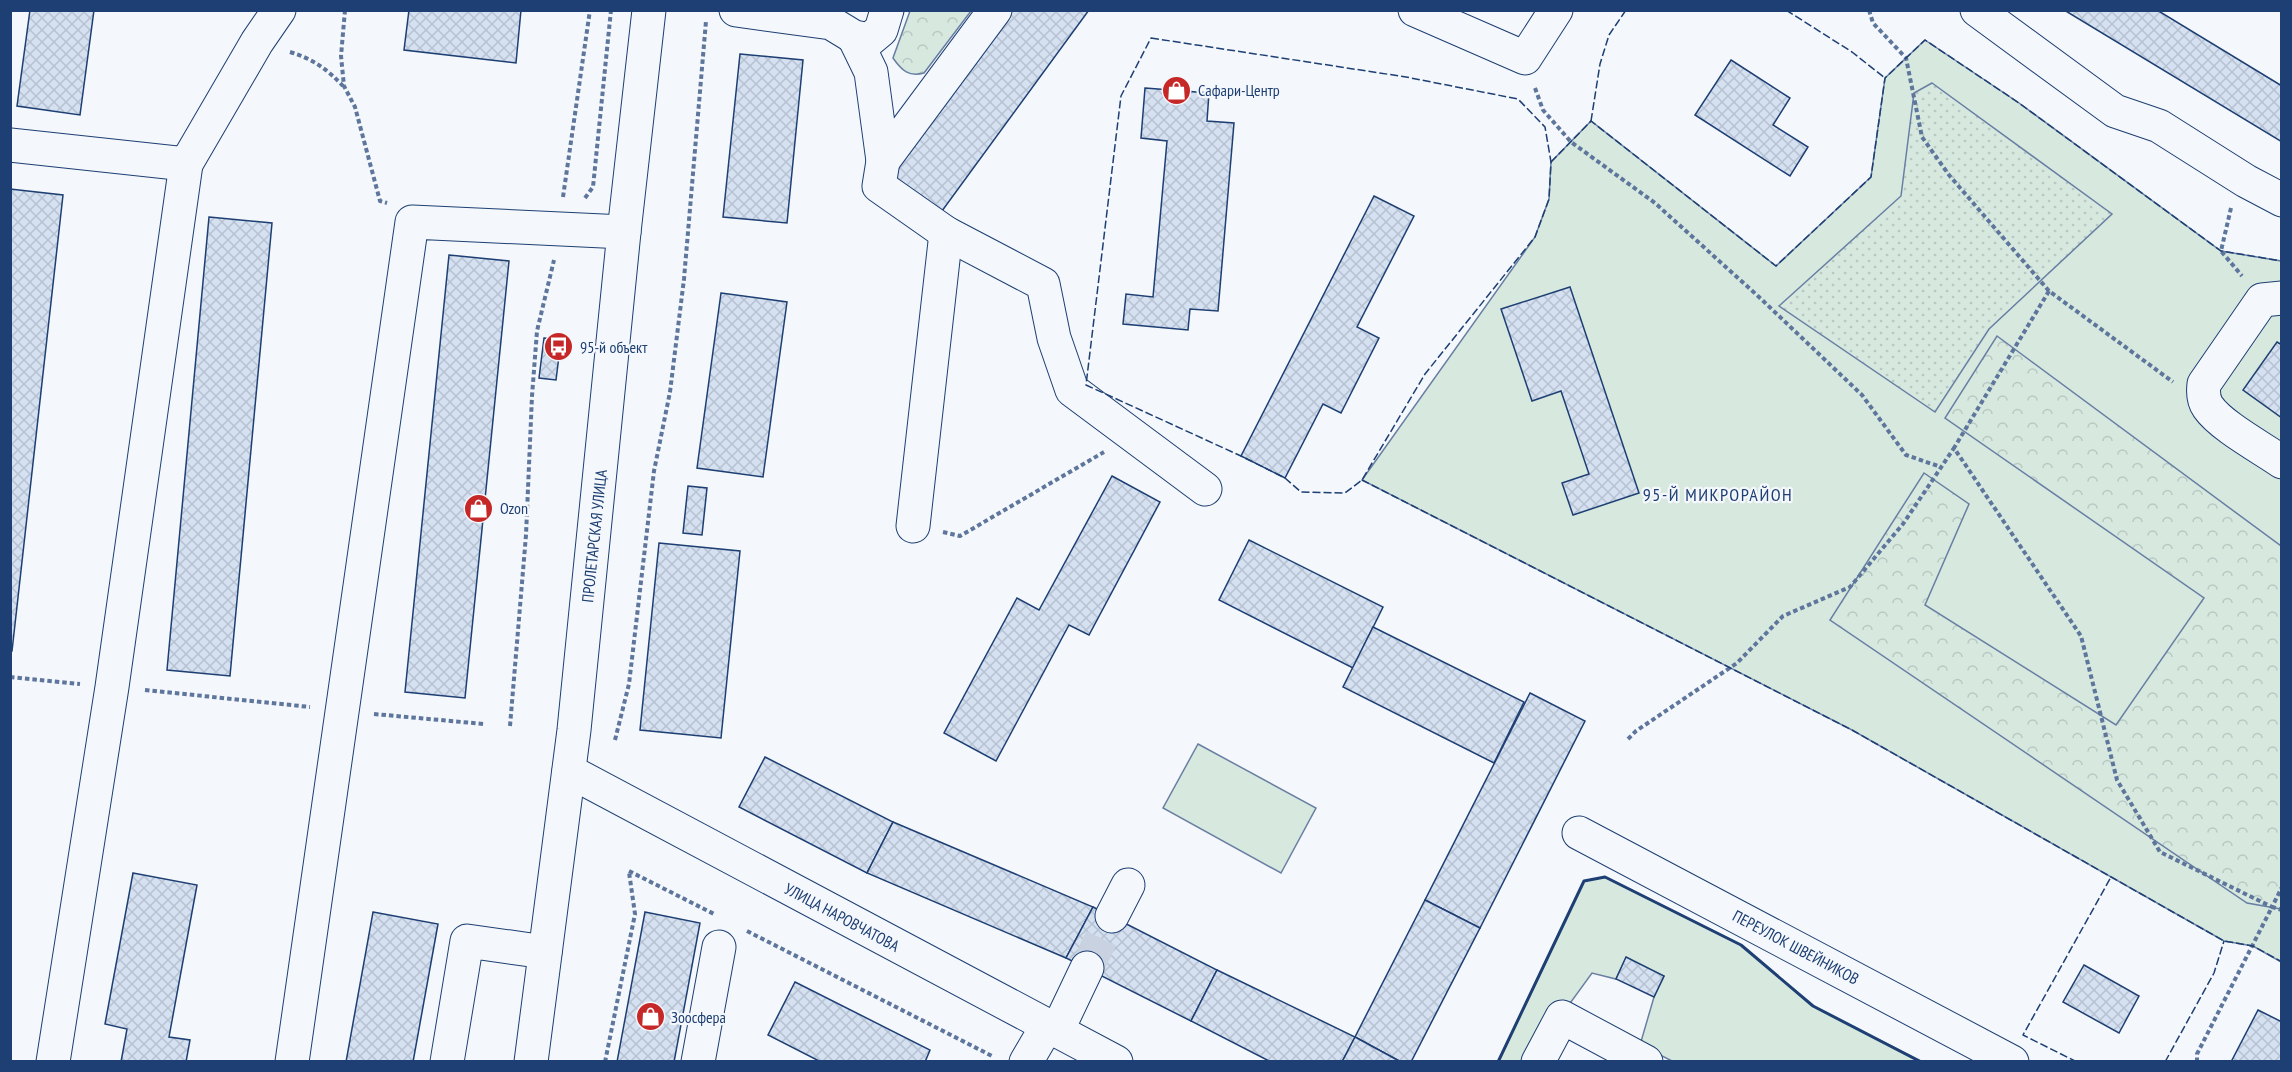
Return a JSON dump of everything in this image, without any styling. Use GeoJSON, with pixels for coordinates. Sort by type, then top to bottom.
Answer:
{"type":"FeatureCollection","features":[{"type":"Feature","properties":{"kind":"street"},"geometry":{"type":"LineString","coordinates":[[53,1062],[112,687],[186,164],[257,42],[279,10]]}},
{"type":"Feature","properties":{"kind":"street","name":"ПРОЛЕТАРСКАЯ УЛИЦА"},"geometry":{"type":"LineString","coordinates":[[531,1062],[569,771],[649,10]]}},
{"type":"Feature","properties":{"kind":"street"},"geometry":{"type":"LineString","coordinates":[[736,10],[831,23],[854,37],[869,40],[881,30],[887,10]]}},
{"type":"Feature","properties":{"kind":"street"},"geometry":{"type":"LineString","coordinates":[[883,161],[995,10]]}},
{"type":"Feature","properties":{"kind":"street"},"geometry":{"type":"LineString","coordinates":[[1414,10],[1525,58],[1556,10]]}},
{"type":"Feature","properties":{"kind":"street"},"geometry":{"type":"LineString","coordinates":[[1977,10],[2115,111],[2159,126],[2282,200]]}},
{"type":"Feature","properties":{"kind":"street"},"geometry":{"type":"LineString","coordinates":[[854,37],[871,72],[883,161],[879,186],[946,233],[1043,285],[1054,338],[1072,390],[1205,489]]}},
{"type":"Feature","properties":{"kind":"street"},"geometry":{"type":"LineString","coordinates":[[10,145],[186,164]]}},
{"type":"Feature","properties":{"kind":"street"},"geometry":{"type":"LineString","coordinates":[[292,1062],[412,222],[624,232]]}},
{"type":"Feature","properties":{"kind":"street"},"geometry":{"type":"LineString","coordinates":[[913,526],[946,233]]}},
{"type":"Feature","properties":{"kind":"street"},"geometry":{"type":"LineString","coordinates":[[2272,299],[2204,384],[2203,394],[2208,407],[2225,423],[2282,462]]}},
{"type":"Feature","properties":{"kind":"street","name":"УЛИЦА НАРОВЧАТОВА"},"geometry":{"type":"LineString","coordinates":[[569,771],[1116,1062]]}},
{"type":"Feature","properties":{"kind":"street","name":"ПЕРЕУЛОК ШВЕЙНИКОВ"},"geometry":{"type":"LineString","coordinates":[[1579,833],[2012,1062]]}},
{"type":"Feature","properties":{"kind":"street"},"geometry":{"type":"LineString","coordinates":[[1112,916],[1128,885]]}},
{"type":"Feature","properties":{"kind":"street"},"geometry":{"type":"LineString","coordinates":[[698,1062],[728,932]]}},
{"type":"Feature","properties":{"kind":"street"},"geometry":{"type":"LineString","coordinates":[[447,1062],[467,940],[545,952]]}},
{"type":"Feature","properties":{"kind":"street"},"geometry":{"type":"LineString","coordinates":[[1026,1062],[1052,1029],[1087,968]]}},
{"type":"Feature","properties":{"kind":"street"},"geometry":{"type":"LineString","coordinates":[[1538,1062],[1562,1017],[1646,1062]]}},
{"type":"Feature","properties":{"kind":"path"},"geometry":{"type":"LineString","coordinates":[[344,86],[341,56],[345,10]]}},
{"type":"Feature","properties":{"kind":"path"},"geometry":{"type":"LineString","coordinates":[[510,726],[526,535],[537,332],[561,229],[564,182],[590,10]]}},
{"type":"Feature","properties":{"kind":"path"},"geometry":{"type":"LineString","coordinates":[[561,229],[593,187],[611,10]]}},
{"type":"Feature","properties":{"kind":"path"},"geometry":{"type":"LineString","coordinates":[[615,740],[629,684],[654,471],[670,392],[684,279],[707,10]]}},
{"type":"Feature","properties":{"kind":"path"},"geometry":{"type":"LineString","coordinates":[[1869,10],[1873,23],[1906,58],[1922,137],[1949,176],[2049,291],[2208,407]]}},
{"type":"Feature","properties":{"kind":"path"},"geometry":{"type":"LineString","coordinates":[[257,42],[306,57],[325,67],[344,86],[355,107],[380,201]]}},
{"type":"Feature","properties":{"kind":"path"},"geometry":{"type":"LineString","coordinates":[[1525,58],[1543,110],[1570,142],[1655,203],[1759,297],[1862,395],[1906,455],[1941,467]]}},
{"type":"Feature","properties":{"kind":"path"},"geometry":{"type":"LineString","coordinates":[[2247,181],[2231,207],[2221,251],[2272,299]]}},
{"type":"Feature","properties":{"kind":"path"},"geometry":{"type":"LineString","coordinates":[[1628,739],[1636,731],[1737,663],[1783,616],[1851,588],[1903,524],[1954,448],[2049,291]]}},
{"type":"Feature","properties":{"kind":"path"},"geometry":{"type":"LineString","coordinates":[[913,526],[960,536],[1133,435]]}},
{"type":"Feature","properties":{"kind":"path"},"geometry":{"type":"LineString","coordinates":[[1954,448],[2081,636],[2117,780],[2160,852],[2282,910]]}},
{"type":"Feature","properties":{"kind":"path"},"geometry":{"type":"LineString","coordinates":[[10,677],[484,724]]}},
{"type":"Feature","properties":{"kind":"path"},"geometry":{"type":"LineString","coordinates":[[605,1062],[635,914],[629,871],[728,932],[1003,1062]]}},
{"type":"Feature","properties":{"kind":"path"},"geometry":{"type":"LineString","coordinates":[[2197,1062],[2198,1054],[2282,887]]}},
{"type":"Feature","properties":{"kind":"green space"},"geometry":{"type":"Polygon","coordinates":[[[910,11],[971,11],[924,73],[919,74],[906,72],[893,58],[910,11]]]}},
{"type":"Feature","properties":{"kind":"green space"},"geometry":{"type":"Polygon","coordinates":[[[1925,40],[2019,103],[2221,251],[2281,261],[2281,962],[2253,946],[2224,941],[1852,730],[1362,480],[1535,237],[1549,199],[1551,162],[1591,121],[1776,266],[1871,177],[1885,78],[1925,40]]]}},
{"type":"Feature","properties":{"kind":"green space"},"geometry":{"type":"Polygon","coordinates":[[[1932,83],[2112,214],[1989,329],[1935,412],[1779,306],[1901,196],[1914,93],[1932,83]]]}},
{"type":"Feature","properties":{"kind":"green space"},"geometry":{"type":"Polygon","coordinates":[[[1997,336],[2281,546],[2281,909],[2247,903],[1830,620],[1924,473],[1969,504],[1925,605],[2116,725],[2204,598],[1945,418],[1997,336]]]}},
{"type":"Feature","properties":{"kind":"green space"},"geometry":{"type":"Polygon","coordinates":[[[1198,744],[1316,808],[1281,873],[1163,808],[1198,744]]]}},
{"type":"Feature","properties":{"kind":"green space"},"geometry":{"type":"Polygon","coordinates":[[[1605,877],[1741,945],[1813,1006],[1921,1061],[1672,1061],[1640,1045],[1654,997],[1664,976],[1626,958],[1616,979],[1592,973],[1528,1061],[1498,1062],[1584,881],[1605,877]]]}},
{"type":"Feature","properties":{"kind":"building"},"geometry":{"type":"Polygon","coordinates":[[[30,10],[94,10],[80,115],[17,106],[30,10]]]}},
{"type":"Feature","properties":{"kind":"building"},"geometry":{"type":"Polygon","coordinates":[[[409,10],[521,10],[516,63],[404,50],[409,10]]]}},
{"type":"Feature","properties":{"kind":"building"},"geometry":{"type":"Polygon","coordinates":[[[1011,10],[1089,10],[942,211],[891,175],[1011,10]]]}},
{"type":"Feature","properties":{"kind":"building"},"geometry":{"type":"Polygon","coordinates":[[[2064,10],[2157,10],[2282,86],[2282,142],[2064,10]]]}},
{"type":"Feature","properties":{"kind":"building"},"geometry":{"type":"Polygon","coordinates":[[[740,54],[803,60],[787,223],[723,217],[740,54]]]}},
{"type":"Feature","properties":{"kind":"building"},"geometry":{"type":"Polygon","coordinates":[[[1731,60],[1790,98],[1773,125],[1808,147],[1790,176],[1695,115],[1731,60]]]}},
{"type":"Feature","properties":{"kind":"building"},"geometry":{"type":"Polygon","coordinates":[[[1145,88],[1209,93],[1207,121],[1234,123],[1218,311],[1190,309],[1188,330],[1123,324],[1126,294],[1153,297],[1167,141],[1141,138],[1145,88]]]}},
{"type":"Feature","properties":{"kind":"building"},"geometry":{"type":"Polygon","coordinates":[[[10,189],[63,195],[12,651],[10,651],[10,189]]]}},
{"type":"Feature","properties":{"kind":"building"},"geometry":{"type":"Polygon","coordinates":[[[1374,196],[1414,216],[1357,327],[1379,338],[1341,413],[1323,404],[1285,478],[1241,456],[1374,196]]]}},
{"type":"Feature","properties":{"kind":"building"},"geometry":{"type":"Polygon","coordinates":[[[209,217],[272,223],[230,676],[167,670],[209,217]]]}},
{"type":"Feature","properties":{"kind":"building"},"geometry":{"type":"Polygon","coordinates":[[[449,255],[509,261],[465,698],[405,692],[449,255]]]}},
{"type":"Feature","properties":{"kind":"building"},"geometry":{"type":"Polygon","coordinates":[[[1570,287],[1639,493],[1573,515],[1562,483],[1589,474],[1561,391],[1532,401],[1501,309],[1570,287]]]}},
{"type":"Feature","properties":{"kind":"building"},"geometry":{"type":"Polygon","coordinates":[[[721,293],[787,302],[763,477],[697,468],[721,293]]]}},
{"type":"Feature","properties":{"kind":"building"},"geometry":{"type":"Polygon","coordinates":[[[544,338],[561,340],[556,380],[539,378],[544,338]]]}},
{"type":"Feature","properties":{"kind":"building"},"geometry":{"type":"Polygon","coordinates":[[[2277,342],[2282,345],[2282,418],[2243,390],[2277,342]]]}},
{"type":"Feature","properties":{"kind":"building"},"geometry":{"type":"Polygon","coordinates":[[[1112,476],[1160,502],[1089,635],[1069,625],[996,761],[944,733],[1017,598],[1039,610],[1112,476]]]}},
{"type":"Feature","properties":{"kind":"building"},"geometry":{"type":"Polygon","coordinates":[[[688,486],[707,488],[702,535],[683,533],[688,486]]]}},
{"type":"Feature","properties":{"kind":"building"},"geometry":{"type":"Polygon","coordinates":[[[1249,540],[1383,607],[1353,668],[1219,600],[1249,540]]]}},
{"type":"Feature","properties":{"kind":"building"},"geometry":{"type":"Polygon","coordinates":[[[659,543],[740,551],[721,738],[640,730],[659,543]]]}},
{"type":"Feature","properties":{"kind":"building"},"geometry":{"type":"Polygon","coordinates":[[[1373,627],[1524,702],[1494,763],[1343,687],[1373,627]]]}},
{"type":"Feature","properties":{"kind":"building"},"geometry":{"type":"Polygon","coordinates":[[[1530,693],[1585,721],[1480,928],[1425,900],[1530,693]]]}},
{"type":"Feature","properties":{"kind":"building"},"geometry":{"type":"Polygon","coordinates":[[[765,757],[893,822],[867,873],[739,807],[765,757]]]}},
{"type":"Feature","properties":{"kind":"building"},"geometry":{"type":"Polygon","coordinates":[[[893,822],[1093,907],[1066,958],[867,873],[893,822]]]}},
{"type":"Feature","properties":{"kind":"building"},"geometry":{"type":"Polygon","coordinates":[[[133,873],[197,885],[169,1037],[190,1040],[186,1062],[121,1062],[127,1029],[105,1024],[133,873]]]}},
{"type":"Feature","properties":{"kind":"building"},"geometry":{"type":"Polygon","coordinates":[[[1425,900],[1480,928],[1411,1062],[1401,1062],[1355,1037],[1425,900]]]}},
{"type":"Feature","properties":{"kind":"building"},"geometry":{"type":"Polygon","coordinates":[[[1093,907],[1217,970],[1191,1021],[1066,958],[1093,907]]]}},
{"type":"Feature","properties":{"kind":"building"},"geometry":{"type":"Polygon","coordinates":[[[373,912],[438,924],[413,1062],[346,1062],[373,912]]]}},
{"type":"Feature","properties":{"kind":"building"},"geometry":{"type":"Polygon","coordinates":[[[645,912],[700,923],[674,1062],[617,1062],[645,912]]]}},
{"type":"Feature","properties":{"kind":"building"},"geometry":{"type":"Polygon","coordinates":[[[1626,957],[1664,976],[1654,997],[1616,979],[1626,957]]]}},
{"type":"Feature","properties":{"kind":"building"},"geometry":{"type":"Polygon","coordinates":[[[2084,965],[2139,996],[2119,1033],[2063,1002],[2084,965]]]}},
{"type":"Feature","properties":{"kind":"building"},"geometry":{"type":"Polygon","coordinates":[[[1217,970],[1355,1037],[1342,1062],[1271,1062],[1191,1021],[1217,970]]]}},
{"type":"Feature","properties":{"kind":"building"},"geometry":{"type":"Polygon","coordinates":[[[795,982],[930,1050],[925,1062],[821,1062],[768,1035],[795,982]]]}},
{"type":"Feature","properties":{"kind":"building"},"geometry":{"type":"Polygon","coordinates":[[[2258,1010],[2282,1022],[2282,1062],[2231,1062],[2258,1010]]]}},
{"type":"Feature","properties":{"kind":"building"},"geometry":{"type":"Polygon","coordinates":[[[1355,1037],[1401,1062],[1342,1062],[1355,1037]]]}},
{"type":"Feature","properties":{"kind":"tunnel"},"geometry":{"type":"LineString","coordinates":[[1087,968],[1112,916]]}},
{"type":"Feature","properties":{"kind":"fence"},"geometry":{"type":"LineString","coordinates":[[1591,121],[1600,64],[1609,35],[1626,10]]}},
{"type":"Feature","properties":{"kind":"fence"},"geometry":{"type":"LineString","coordinates":[[1786,10],[1852,52],[1885,78]]}},
{"type":"Feature","properties":{"kind":"fence"},"geometry":{"type":"LineString","coordinates":[[1151,38],[1406,77],[1518,99],[1545,127],[1551,162],[1549,199],[1535,237],[1425,374],[1362,480],[1345,493],[1301,492],[1285,478],[1241,456],[1086,385],[1121,96],[1151,38]]}},
{"type":"Feature","properties":{"kind":"fence"},"geometry":{"type":"LineString","coordinates":[[1551,162],[1591,121],[1776,266],[1871,177],[1885,78],[1925,40],[2019,103],[2221,251],[2282,261]]}},
{"type":"Feature","properties":{"kind":"fence"},"geometry":{"type":"LineString","coordinates":[[1362,480],[1852,730],[2224,941],[2253,946],[2282,962]]}},
{"type":"Feature","properties":{"kind":"fence"},"geometry":{"type":"LineString","coordinates":[[2077,1062],[2023,1035],[2111,877]]}},
{"type":"Feature","properties":{"kind":"fence"},"geometry":{"type":"LineString","coordinates":[[2165,1062],[2214,973],[2224,941]]}},
{"type":"Feature","properties":{"kind":"wall"},"geometry":{"type":"LineString","coordinates":[[1498,1062],[1584,881],[1605,877],[1741,945],[1813,1006],[1921,1062]]}},
{"type":"Feature","properties":{"kind":"place","name":"Сафари-Центр"},"geometry":{"type":"Point","coordinates":[1177,90]}},
{"type":"Feature","properties":{"kind":"place","name":"95-й объект"},"geometry":{"type":"Point","coordinates":[559,347]}},
{"type":"Feature","properties":{"kind":"place","name":"Ozon"},"geometry":{"type":"Point","coordinates":[479,508]}},
{"type":"Feature","properties":{"kind":"place","name":"Зоосфера"},"geometry":{"type":"Point","coordinates":[650,1017]}},
{"type":"Feature","properties":{"kind":"district","name":"95-Й МИКРОРАЙОН"},"geometry":{"type":"Point","coordinates":[1718,495]}}]}
